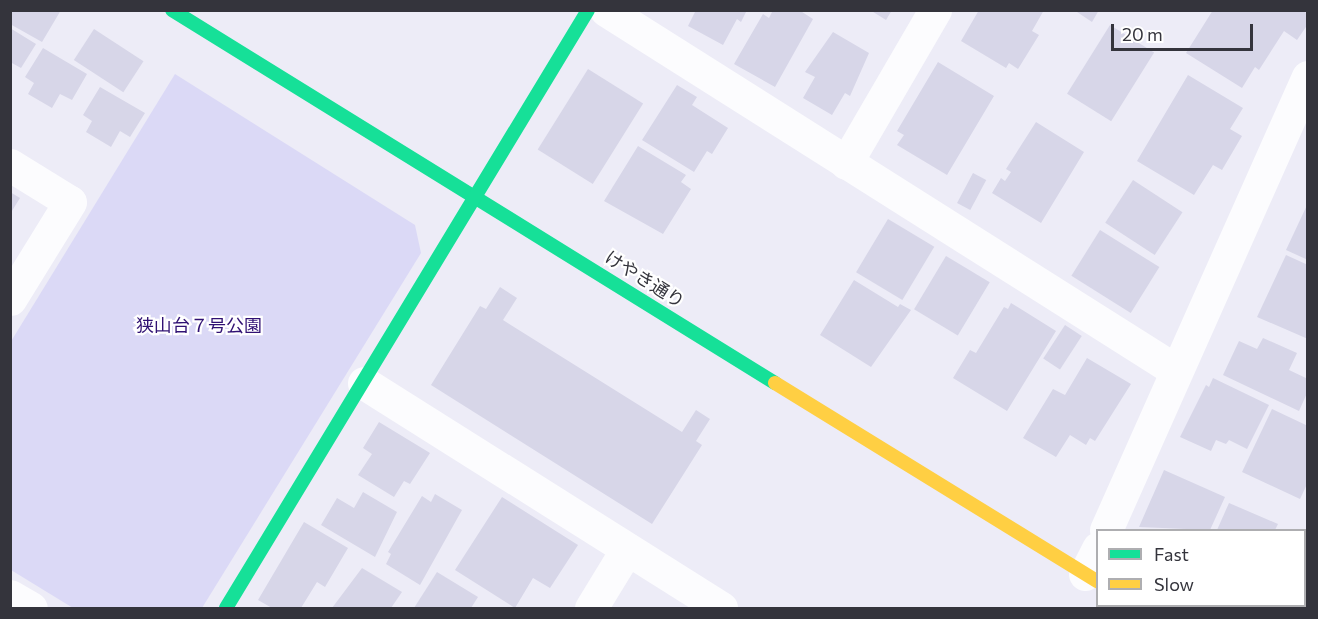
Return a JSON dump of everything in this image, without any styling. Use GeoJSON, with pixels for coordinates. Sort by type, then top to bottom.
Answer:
{"type":"FeatureCollection","features":[{"type":"Feature","properties":{"kind":"street","name":"けやき通り"},"geometry":{"type":"LineString","coordinates":[[172,10],[1093,568]]}},
{"type":"Feature","properties":{"kind":"street"},"geometry":{"type":"LineString","coordinates":[[226,609],[364,383],[474,195],[588,10]]}},
{"type":"Feature","properties":{"kind":"street"},"geometry":{"type":"LineString","coordinates":[[606,10],[1174,370]]}},
{"type":"Feature","properties":{"kind":"street"},"geometry":{"type":"LineString","coordinates":[[846,163],[935,10]]}},
{"type":"Feature","properties":{"kind":"street"},"geometry":{"type":"LineString","coordinates":[[1107,529],[1174,370],[1308,77]]}},
{"type":"Feature","properties":{"kind":"street"},"geometry":{"type":"LineString","coordinates":[[10,165],[70,202],[10,299]]}},
{"type":"Feature","properties":{"kind":"street"},"geometry":{"type":"LineString","coordinates":[[364,383],[721,609]]}},
{"type":"Feature","properties":{"kind":"street"},"geometry":{"type":"LineString","coordinates":[[591,609],[627,549]]}},
{"type":"Feature","properties":{"kind":"street"},"geometry":{"type":"LineString","coordinates":[[10,596],[31,609]]}},
{"type":"Feature","properties":{"kind":"green space","name":"狭山台７号公園"},"geometry":{"type":"Polygon","coordinates":[[[175,74],[415,225],[421,253],[202,608],[73,608],[11,570],[10,343],[175,74]]]}},
{"type":"Feature","properties":{"kind":"building"},"geometry":{"type":"Polygon","coordinates":[[[10,10],[61,10],[42,42],[10,24],[10,10]]]}},
{"type":"Feature","properties":{"kind":"building"},"geometry":{"type":"Polygon","coordinates":[[[696,10],[747,10],[741,22],[737,19],[723,45],[688,26],[696,10]]]}},
{"type":"Feature","properties":{"kind":"building"},"geometry":{"type":"Polygon","coordinates":[[[773,10],[799,10],[813,19],[775,87],[734,64],[763,14],[769,18],[773,10]]]}},
{"type":"Feature","properties":{"kind":"building"},"geometry":{"type":"Polygon","coordinates":[[[870,10],[892,10],[886,20],[870,10]]]}},
{"type":"Feature","properties":{"kind":"building"},"geometry":{"type":"Polygon","coordinates":[[[979,10],[1044,10],[1032,31],[1039,35],[1018,69],[1009,63],[1006,68],[961,41],[979,10]]]}},
{"type":"Feature","properties":{"kind":"building"},"geometry":{"type":"Polygon","coordinates":[[[1074,10],[1099,10],[1092,22],[1074,10]]]}},
{"type":"Feature","properties":{"kind":"building"},"geometry":{"type":"Polygon","coordinates":[[[1213,10],[1302,10],[1308,14],[1308,24],[1297,40],[1284,31],[1259,70],[1255,67],[1242,88],[1186,53],[1213,10]]]}},
{"type":"Feature","properties":{"kind":"building"},"geometry":{"type":"Polygon","coordinates":[[[1110,25],[1154,53],[1111,121],[1067,94],[1110,25]]]}},
{"type":"Feature","properties":{"kind":"building"},"geometry":{"type":"Polygon","coordinates":[[[10,28],[36,44],[21,68],[10,62],[10,28]]]}},
{"type":"Feature","properties":{"kind":"building"},"geometry":{"type":"Polygon","coordinates":[[[94,29],[143,61],[123,92],[74,60],[94,29]]]}},
{"type":"Feature","properties":{"kind":"building"},"geometry":{"type":"Polygon","coordinates":[[[833,32],[869,53],[850,96],[845,93],[832,115],[803,98],[815,77],[805,72],[833,32]]]}},
{"type":"Feature","properties":{"kind":"building"},"geometry":{"type":"Polygon","coordinates":[[[43,48],[87,74],[72,100],[60,94],[52,108],[28,94],[34,83],[25,77],[43,48]]]}},
{"type":"Feature","properties":{"kind":"building"},"geometry":{"type":"Polygon","coordinates":[[[938,62],[994,96],[947,175],[897,145],[904,135],[897,131],[938,62]]]}},
{"type":"Feature","properties":{"kind":"building"},"geometry":{"type":"Polygon","coordinates":[[[588,69],[643,103],[593,184],[538,150],[588,69]]]}},
{"type":"Feature","properties":{"kind":"building"},"geometry":{"type":"Polygon","coordinates":[[[1188,75],[1243,108],[1230,129],[1242,136],[1222,170],[1213,165],[1194,195],[1137,161],[1188,75]]]}},
{"type":"Feature","properties":{"kind":"building"},"geometry":{"type":"Polygon","coordinates":[[[677,85],[697,97],[692,105],[728,128],[712,154],[707,151],[694,172],[642,140],[677,85]]]}},
{"type":"Feature","properties":{"kind":"building"},"geometry":{"type":"Polygon","coordinates":[[[100,87],[145,113],[130,137],[120,131],[111,147],[86,132],[92,121],[83,115],[100,87]]]}},
{"type":"Feature","properties":{"kind":"building"},"geometry":{"type":"Polygon","coordinates":[[[1036,122],[1084,152],[1041,223],[992,193],[1001,178],[1005,181],[1011,172],[1006,169],[1036,122]]]}},
{"type":"Feature","properties":{"kind":"building"},"geometry":{"type":"Polygon","coordinates":[[[638,146],[686,175],[681,182],[691,189],[663,234],[604,201],[638,146]]]}},
{"type":"Feature","properties":{"kind":"building"},"geometry":{"type":"Polygon","coordinates":[[[973,173],[986,180],[970,210],[957,203],[973,173]]]}},
{"type":"Feature","properties":{"kind":"building"},"geometry":{"type":"Polygon","coordinates":[[[1133,180],[1182,212],[1155,255],[1105,223],[1133,180]]]}},
{"type":"Feature","properties":{"kind":"building"},"geometry":{"type":"Polygon","coordinates":[[[10,192],[20,198],[10,214],[10,192]]]}},
{"type":"Feature","properties":{"kind":"building"},"geometry":{"type":"Polygon","coordinates":[[[1308,203],[1308,260],[1286,250],[1308,203]]]}},
{"type":"Feature","properties":{"kind":"building"},"geometry":{"type":"Polygon","coordinates":[[[888,219],[934,247],[902,300],[856,272],[888,219]]]}},
{"type":"Feature","properties":{"kind":"building"},"geometry":{"type":"Polygon","coordinates":[[[1100,230],[1159,267],[1131,313],[1071,276],[1100,230]]]}},
{"type":"Feature","properties":{"kind":"building"},"geometry":{"type":"Polygon","coordinates":[[[1286,255],[1308,265],[1308,339],[1257,317],[1286,255]]]}},
{"type":"Feature","properties":{"kind":"building"},"geometry":{"type":"Polygon","coordinates":[[[946,256],[990,282],[958,335],[914,309],[946,256]]]}},
{"type":"Feature","properties":{"kind":"building"},"geometry":{"type":"Polygon","coordinates":[[[854,280],[898,307],[900,304],[911,310],[871,367],[820,335],[854,280]]]}},
{"type":"Feature","properties":{"kind":"building"},"geometry":{"type":"Polygon","coordinates":[[[500,287],[517,298],[503,320],[682,432],[696,410],[710,419],[696,441],[702,445],[652,524],[431,385],[480,306],[486,309],[500,287]]]}},
{"type":"Feature","properties":{"kind":"building"},"geometry":{"type":"Polygon","coordinates":[[[1011,303],[1056,331],[1007,411],[953,378],[970,350],[976,353],[1004,307],[1008,309],[1011,303]]]}},
{"type":"Feature","properties":{"kind":"building"},"geometry":{"type":"Polygon","coordinates":[[[1065,325],[1082,336],[1060,369],[1043,359],[1065,325]]]}},
{"type":"Feature","properties":{"kind":"building"},"geometry":{"type":"Polygon","coordinates":[[[1263,338],[1297,353],[1289,370],[1308,379],[1308,391],[1299,411],[1223,375],[1239,341],[1257,349],[1263,338]]]}},
{"type":"Feature","properties":{"kind":"building"},"geometry":{"type":"Polygon","coordinates":[[[1087,358],[1131,384],[1095,441],[1090,438],[1086,445],[1070,435],[1056,457],[1023,438],[1053,389],[1065,395],[1087,358]]]}},
{"type":"Feature","properties":{"kind":"building"},"geometry":{"type":"Polygon","coordinates":[[[1213,378],[1269,405],[1247,449],[1229,440],[1226,444],[1216,440],[1211,451],[1180,437],[1206,385],[1209,387],[1213,378]]]}},
{"type":"Feature","properties":{"kind":"building"},"geometry":{"type":"Polygon","coordinates":[[[1272,409],[1308,426],[1308,482],[1300,499],[1242,472],[1272,409]]]}},
{"type":"Feature","properties":{"kind":"building"},"geometry":{"type":"Polygon","coordinates":[[[379,422],[430,453],[410,484],[404,481],[394,497],[358,475],[372,454],[363,448],[379,422]]]}},
{"type":"Feature","properties":{"kind":"building"},"geometry":{"type":"Polygon","coordinates":[[[1164,470],[1225,497],[1210,529],[1139,527],[1164,470]]]}},
{"type":"Feature","properties":{"kind":"building"},"geometry":{"type":"Polygon","coordinates":[[[363,492],[397,512],[375,557],[321,525],[337,498],[354,508],[363,492]]]}},
{"type":"Feature","properties":{"kind":"building"},"geometry":{"type":"Polygon","coordinates":[[[435,494],[462,510],[420,585],[386,564],[391,554],[388,552],[422,496],[431,502],[435,494]]]}},
{"type":"Feature","properties":{"kind":"building"},"geometry":{"type":"Polygon","coordinates":[[[502,497],[578,545],[550,588],[533,578],[515,608],[455,570],[502,497]]]}},
{"type":"Feature","properties":{"kind":"building"},"geometry":{"type":"Polygon","coordinates":[[[1229,503],[1278,524],[1276,529],[1217,529],[1229,503]]]}},
{"type":"Feature","properties":{"kind":"building"},"geometry":{"type":"Polygon","coordinates":[[[304,522],[348,548],[325,587],[317,582],[301,608],[272,608],[258,600],[304,522]]]}},
{"type":"Feature","properties":{"kind":"building"},"geometry":{"type":"Polygon","coordinates":[[[362,568],[402,592],[391,608],[332,608],[362,568]]]}},
{"type":"Feature","properties":{"kind":"building"},"geometry":{"type":"Polygon","coordinates":[[[437,572],[478,597],[471,608],[414,608],[437,572]]]}},
{"type":"Feature","properties":{"kind":"traffic: fast"},"geometry":{"type":"LineString","coordinates":[[172,10],[775,383]]}},
{"type":"Feature","properties":{"kind":"traffic: fast"},"geometry":{"type":"LineString","coordinates":[[226,608],[588,10]]}},
{"type":"Feature","properties":{"kind":"traffic: slow"},"geometry":{"type":"LineString","coordinates":[[775,383],[1096,581]]}}]}
